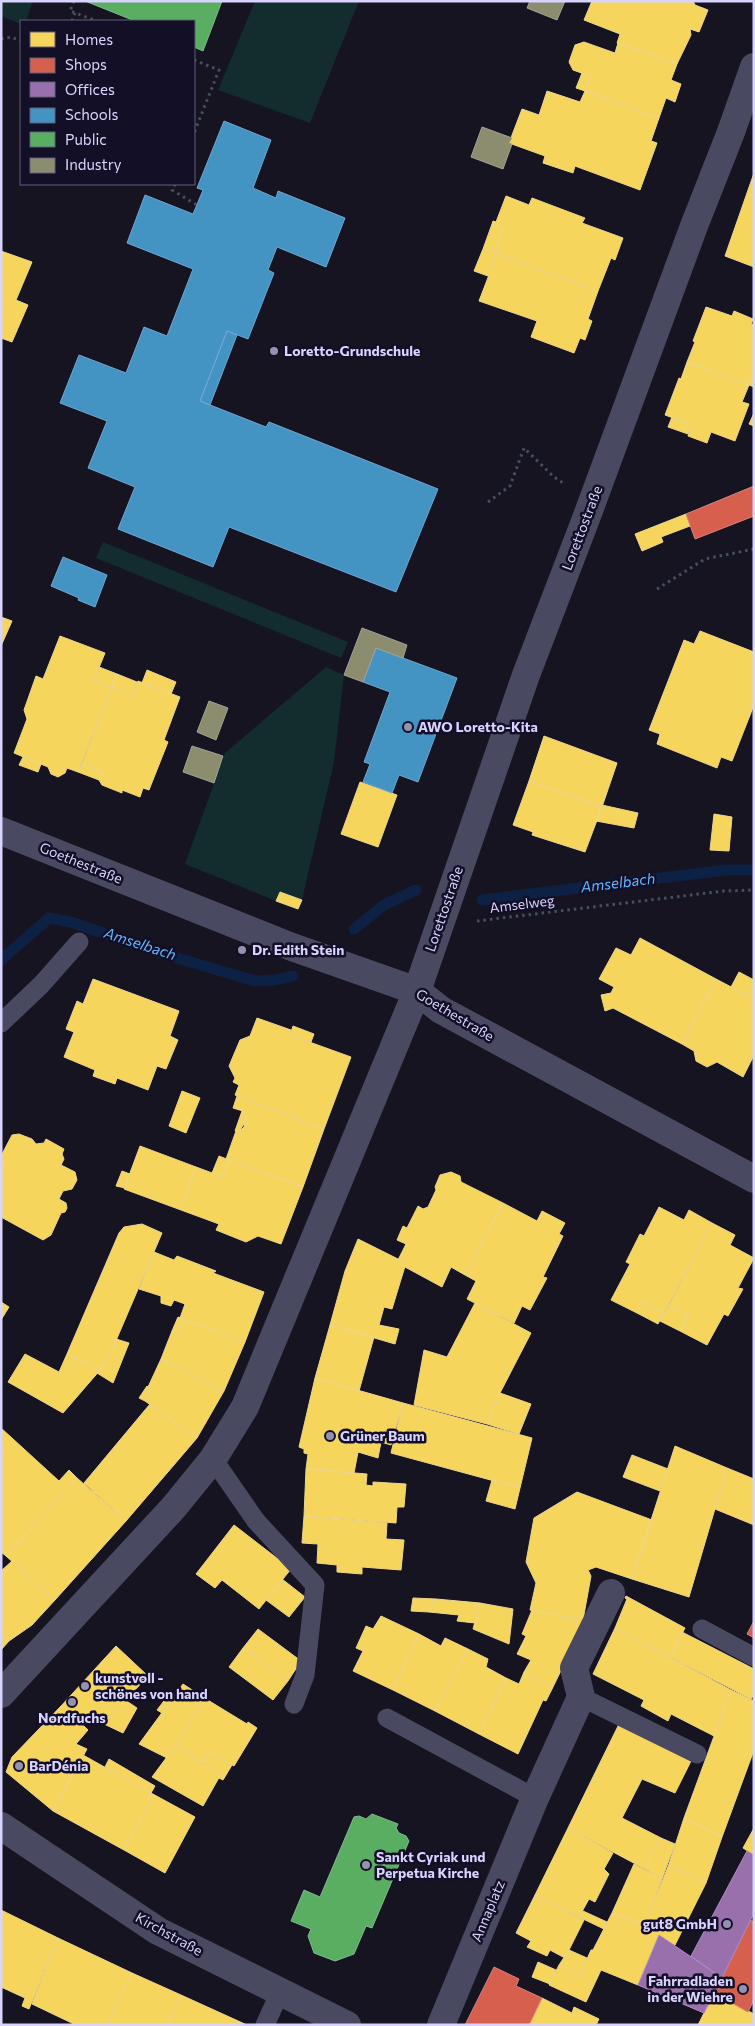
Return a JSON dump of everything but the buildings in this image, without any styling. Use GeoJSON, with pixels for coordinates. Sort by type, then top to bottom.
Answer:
{"type":"FeatureCollection","features":[{"type":"Feature","properties":{"kind":"street","name":"Lorettostraße"},"geometry":{"type":"LineString","coordinates":[[1,1694],[174,1507],[213,1459],[245,1408],[417,991],[443,910],[526,674],[587,516],[754,67]]}},
{"type":"Feature","properties":{"kind":"street","name":"Goethestraße"},"geometry":{"type":"LineString","coordinates":[[1,831],[292,947],[417,991],[441,1010],[754,1179]]}},
{"type":"Feature","properties":{"kind":"street"},"geometry":{"type":"LineString","coordinates":[[582,1697],[574,1668],[611,1593]]}},
{"type":"Feature","properties":{"kind":"street","name":"Annaplatz"},"geometry":{"type":"LineString","coordinates":[[440,2025],[535,1798],[582,1697]]}},
{"type":"Feature","properties":{"kind":"street","name":"Kirchstraße"},"geometry":{"type":"LineString","coordinates":[[1,1826],[158,1931],[347,2025]]}},
{"type":"Feature","properties":{"kind":"lane"},"geometry":{"type":"LineString","coordinates":[[1,1023],[41,985],[79,942]]}},
{"type":"Feature","properties":{"kind":"lane"},"geometry":{"type":"LineString","coordinates":[[213,1459],[256,1521],[314,1585],[305,1675],[294,1704]]}},
{"type":"Feature","properties":{"kind":"lane"},"geometry":{"type":"LineString","coordinates":[[702,1629],[754,1657]]}},
{"type":"Feature","properties":{"kind":"lane"},"geometry":{"type":"LineString","coordinates":[[582,1697],[697,1754]]}},
{"type":"Feature","properties":{"kind":"lane"},"geometry":{"type":"LineString","coordinates":[[387,1718],[535,1798]]}},
{"type":"Feature","properties":{"kind":"lane"},"geometry":{"type":"LineString","coordinates":[[265,2025],[280,1992]]}},
{"type":"Feature","properties":{"kind":"path"},"geometry":{"type":"LineString","coordinates":[[74,1],[70,11],[95,20]]}},
{"type":"Feature","properties":{"kind":"path"},"geometry":{"type":"LineString","coordinates":[[72,20],[75,12]]}},
{"type":"Feature","properties":{"kind":"path"},"geometry":{"type":"LineString","coordinates":[[1,39],[11,37],[20,41]]}},
{"type":"Feature","properties":{"kind":"path"},"geometry":{"type":"LineString","coordinates":[[195,60],[219,70],[195,130]]}},
{"type":"Feature","properties":{"kind":"path"},"geometry":{"type":"LineString","coordinates":[[174,185],[172,190],[197,204]]}},
{"type":"Feature","properties":{"kind":"path"},"geometry":{"type":"LineString","coordinates":[[488,502],[510,486],[524,448],[554,477],[579,494],[576,508],[587,516]]}},
{"type":"Feature","properties":{"kind":"path"},"geometry":{"type":"LineString","coordinates":[[657,589],[705,559],[754,549]]}},
{"type":"Feature","properties":{"kind":"path","name":"Amselweg"},"geometry":{"type":"LineString","coordinates":[[443,910],[473,922],[724,891],[754,890]]}},
{"type":"Feature","properties":{"kind":"green space"},"geometry":{"type":"Polygon","coordinates":[[[1,1],[33,1],[26,20],[20,20],[20,24],[1,16],[1,1]]]}},
{"type":"Feature","properties":{"kind":"green space"},"geometry":{"type":"Polygon","coordinates":[[[255,1],[359,1],[310,123],[218,90],[255,1]]]}},
{"type":"Feature","properties":{"kind":"green space"},"geometry":{"type":"Polygon","coordinates":[[[103,542],[348,642],[341,658],[96,558],[103,542]]]}},
{"type":"Feature","properties":{"kind":"green space"},"geometry":{"type":"Polygon","coordinates":[[[326,667],[344,675],[334,762],[302,900],[280,892],[276,901],[185,864],[225,753],[326,667]]]}},
{"type":"Feature","properties":{"kind":"waterway","name":"Amselbach"},"geometry":{"type":"LineString","coordinates":[[482,900],[726,870],[754,870]]}},
{"type":"Feature","properties":{"kind":"waterway","name":"Amselbach"},"geometry":{"type":"LineString","coordinates":[[354,929],[384,905],[416,890]]}},
{"type":"Feature","properties":{"kind":"waterway","name":"Amselbach"},"geometry":{"type":"LineString","coordinates":[[1,960],[49,918],[71,922],[164,954],[255,981],[275,980],[293,976]]}},
{"type":"Feature","properties":{"kind":"place","name":"Loretto-Grundschule"},"geometry":{"type":"Point","coordinates":[274,351]}},
{"type":"Feature","properties":{"kind":"place","name":"AWO Loretto-Kita"},"geometry":{"type":"Point","coordinates":[408,727]}},
{"type":"Feature","properties":{"kind":"place","name":"Dr. Edith Stein"},"geometry":{"type":"Point","coordinates":[242,950]}},
{"type":"Feature","properties":{"kind":"place","name":"Grüner Baum"},"geometry":{"type":"Point","coordinates":[330,1436]}},
{"type":"Feature","properties":{"kind":"place","name":"kunstvoll - schönes von hand"},"geometry":{"type":"Point","coordinates":[85,1686]}},
{"type":"Feature","properties":{"kind":"place","name":"Nordfuchs"},"geometry":{"type":"Point","coordinates":[72,1702]}},
{"type":"Feature","properties":{"kind":"place","name":"BarDénia"},"geometry":{"type":"Point","coordinates":[19,1766]}},
{"type":"Feature","properties":{"kind":"place","name":"Sankt Cyriak und Perpetua Kirche"},"geometry":{"type":"Point","coordinates":[366,1865]}},
{"type":"Feature","properties":{"kind":"place","name":"gut8 GmbH"},"geometry":{"type":"Point","coordinates":[727,1924]}},
{"type":"Feature","properties":{"kind":"place","name":"Fahrradladen in der Wiehre"},"geometry":{"type":"Point","coordinates":[743,1989]}}]}
